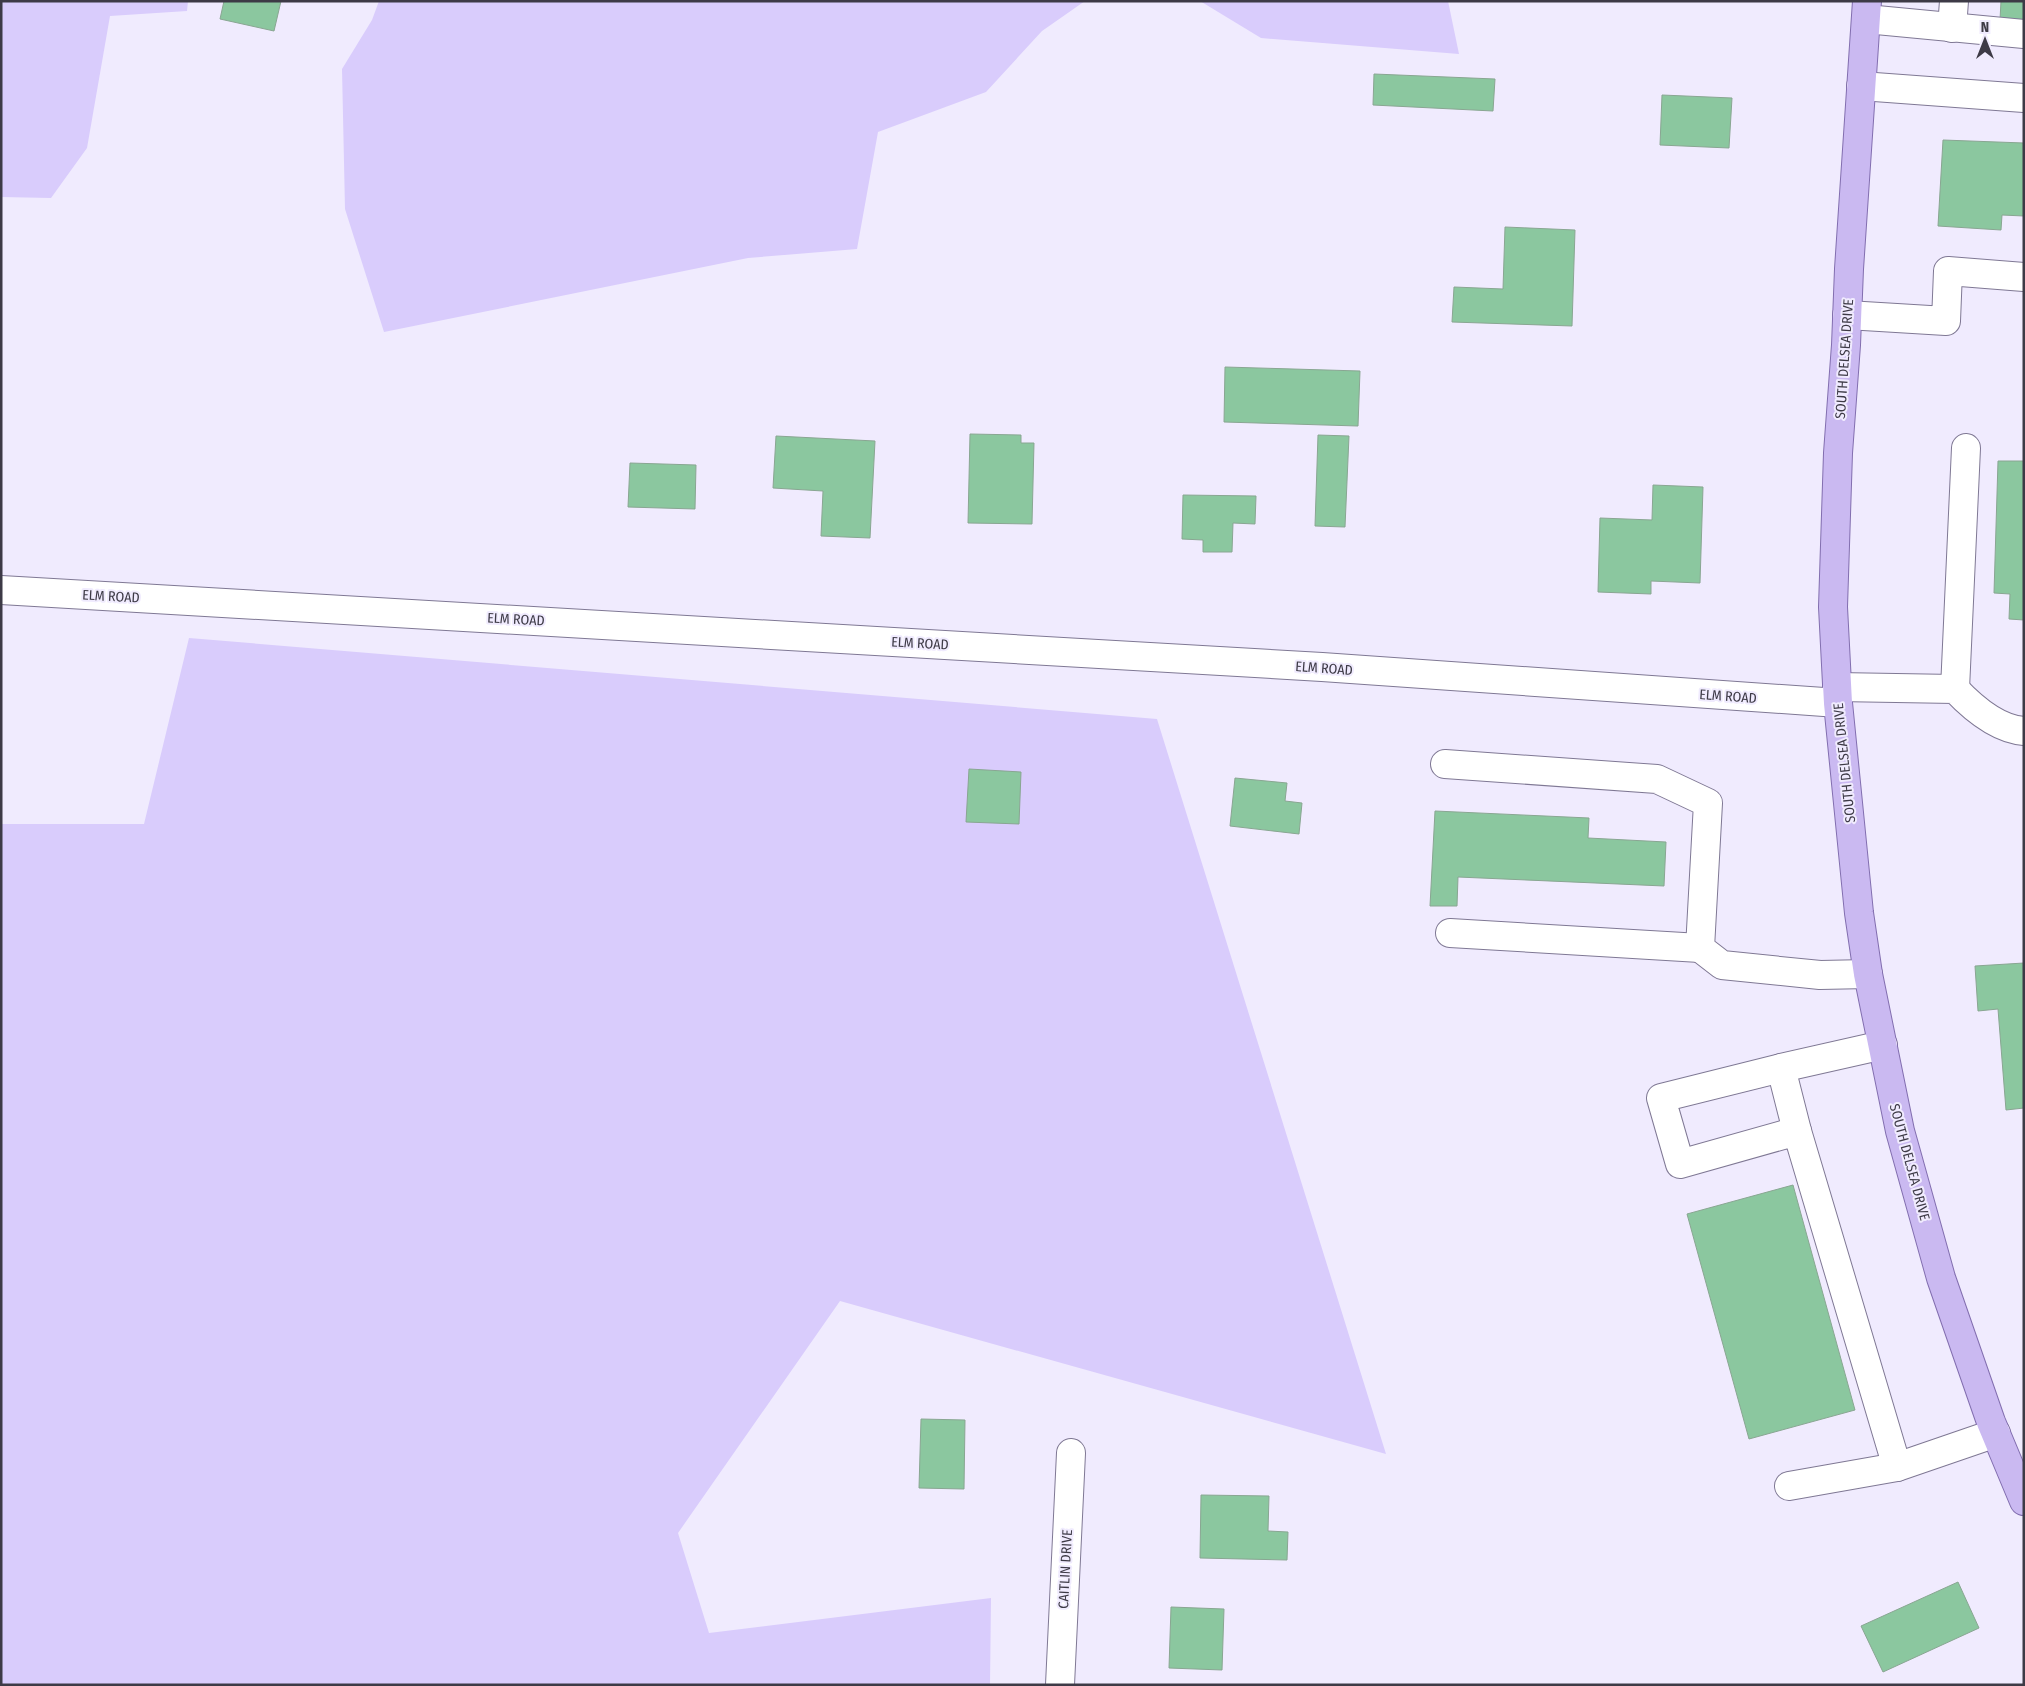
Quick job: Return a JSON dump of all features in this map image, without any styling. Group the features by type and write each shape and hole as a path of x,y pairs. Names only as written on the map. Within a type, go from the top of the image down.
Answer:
{"main road":[{"name":"SOUTH DELSEA DRIVE","path":"1866,10 1838,453 1834,588 1838,695 1859,913 1868,974 1900,1131 1941,1278 1996,1433 2024,1500"}],"street":[{"path":"1866,10 1953,14 2024,34"},
{"path":"1861,86 2024,98"},
{"path":"1847,315 1946,321 1948,271 2024,277"},
{"path":"1966,448 1955,689 1976,710 2015,730 2024,731"},
{"name":"ELM ROAD","path":"1,590 1838,695 1955,689"},
{"path":"1445,764 1657,779 1708,803 1700,948"},
{"path":"1450,933 1700,948 1722,965 1820,975 1868,974"},
{"path":"1797,1131 1680,1164 1661,1098 1883,1045"},
{"path":"1781,1068 1797,1131 1897,1467"},
{"path":"1789,1486 1897,1467 1996,1433"},
{"name":"CAITLIN DRIVE","path":"1060,1685 1071,1453"}],"shaded area":[{"path":"1,1 188,1 187,11 110,16 87,148 51,198 1,197"},
{"path":"379,1 1085,1 1042,31 986,92 878,132 857,249 748,258 384,332 345,209 342,69 372,20"},
{"path":"1200,1 1448,1 1459,54 1261,38"},
{"path":"189,638 1157,719 1386,1454 840,1301 678,1533 709,1633 991,1598 990,1685 1,1685 1,824 144,824"}],"building":[{"path":"224,1 281,1 274,31 220,19"},
{"path":"2001,1 2024,1 2024,21 2000,20"},
{"path":"1374,74 1495,79 1493,111 1373,105"},
{"path":"1662,95 1732,98 1729,148 1660,145"},
{"path":"1943,140 2024,143 2024,216 2002,215 2001,230 1938,226"},
{"path":"1505,227 1575,230 1572,326 1452,322 1454,287 1503,289"},
{"path":"1225,367 1360,371 1358,426 1224,422"},
{"path":"970,434 1021,435 1021,443 1034,443 1032,524 968,523"},
{"path":"1318,435 1349,436 1345,527 1315,526"},
{"path":"776,436 875,441 870,538 821,536 823,491 773,488"},
{"path":"1998,461 2024,461 2024,620 2009,619 2010,594 1994,593"},
{"path":"630,463 696,465 695,509 628,507"},
{"path":"1653,485 1703,487 1700,583 1651,581 1651,594 1598,592 1600,518 1652,520"},
{"path":"1183,495 1256,496 1255,524 1233,523 1232,552 1203,552 1203,540 1182,539"},
{"path":"969,769 1021,772 1019,824 966,822"},
{"path":"1235,778 1287,783 1285,801 1302,803 1299,834 1230,826"},
{"path":"1435,811 1589,818 1588,838 1666,842 1664,886 1458,877 1457,906 1430,906"},
{"path":"2024,963 2024,1108 2006,1110 1998,1009 1978,1011 1975,966"},
{"path":"1793,1185 1855,1410 1749,1439 1687,1214"},
{"path":"921,1419 965,1420 964,1489 919,1488"},
{"path":"1201,1495 1269,1496 1268,1531 1288,1532 1287,1560 1200,1558"},
{"path":"1958,1582 1979,1628 1883,1672 1861,1626"},
{"path":"1171,1607 1224,1609 1222,1670 1169,1668"}]}
